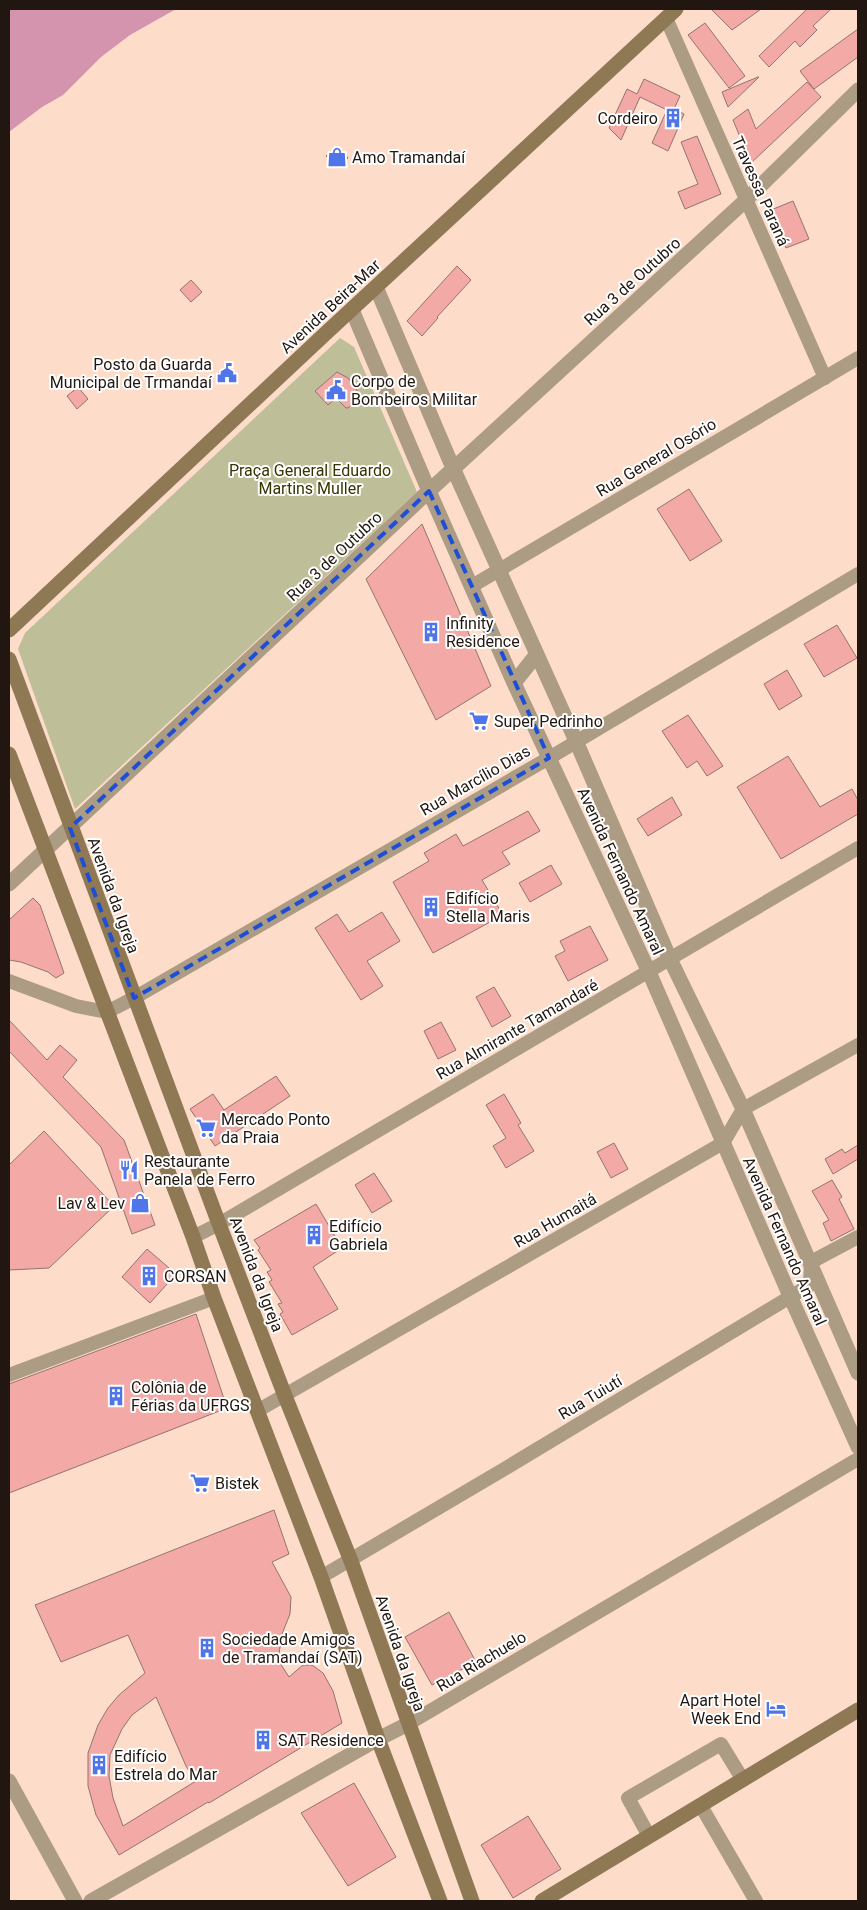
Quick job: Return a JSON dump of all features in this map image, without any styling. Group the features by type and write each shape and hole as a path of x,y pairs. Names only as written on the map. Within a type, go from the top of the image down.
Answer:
{"main road":[{"name":"Avenida Beira-Mar","path":"9,630 671,13"},
{"name":"Avenida da Igreja","path":"9,660 219,1224 351,1561 472,1901"},
{"path":"9,754 321,1577 378,1739 440,1901"},
{"path":"542,1901 858,1710"}],"street":[{"name":"Travessa Paraná","path":"671,13 746,200 825,378"},
{"name":"Rua 3 de Outubro","path":"9,884 453,468 746,200 858,90"},
{"name":"Avenida Fernando Amaral","path":"376,287 453,468 576,741 670,959 744,1109 858,1373"},
{"name":"Avenida Fernando Amaral","path":"352,310 514,683 649,972 858,1448"},
{"name":"Rua General Osório","path":"472,586 858,358"},
{"name":"Rua Marcílio Dias","path":"107,1012 548,758 858,574"},
{"path":"514,683 537,654"},
{"name":"Rua Almirante Tamandaré","path":"193,1237 219,1224 858,848"},
{"path":"9,982 76,1006 107,1012"},
{"name":"Rua Humaitá","path":"257,1411 723,1143 744,1109 858,1045"},
{"path":"811,1262 858,1237"},
{"name":"Rua Tuiutí","path":"321,1577 351,1561 810,1285 811,1262"},
{"path":"9,1374 214,1298"},
{"name":"Rua Riachuelo","path":"91,1901 378,1739 408,1724 858,1458"},
{"path":"649,1836 628,1798 721,1744 743,1780"},
{"path":"9,1781 75,1901"},
{"path":"701,1806 756,1901"}],"highlighted area":[{"path":"429,491 549,758 134,998 70,828"}],"green space":[{"name":"Praça General Eduardo Martins Muller","path":"340,338 354,347 417,492 75,809 18,649 25,633"}],"shaded area":[{"path":"9,9 176,9 130,35 101,57 63,95 42,107 9,132"}],"building":[{"path":"711,9 761,9 732,30"},
{"path":"807,9 831,9 813,26 817,30 800,47 795,41 769,67 759,56"},
{"path":"705,23 745,76 729,88 688,35"},
{"path":"858,29 858,57 814,89 800,71"},
{"path":"759,77 728,107 722,92"},
{"name":"Cordeiro","path":"644,79 680,96 674,109 684,114 668,151 652,143 667,110 640,97 621,140 609,128 627,89 637,94"},
{"path":"807,82 821,97 751,163 733,120 748,109 756,129"},
{"path":"697,136 721,194 685,209 678,192 698,184 681,142"},
{"name":"Amo Tramandaí","path":"338,146 348,158 337,168 326,156"},
{"path":"793,201 809,239 786,248 771,210"},
{"path":"457,266 471,280 422,336 407,321"},
{"path":"191,280 202,292 191,302 180,290"},
{"name":"Posto da Guarda Municipal de Trmandaí","path":"228,365 236,374 226,382 218,373"},
{"name":"Corpo de Bombeiros Militar","path":"337,372 348,378 361,396 348,408 336,398 328,405 315,391"},
{"path":"78,387 88,399 77,409 67,396"},
{"path":"689,489 722,541 690,561 657,509"},
{"name":"Infinity Residence","path":"422,524 491,686 436,720 366,579"},
{"path":"837,625 857,658 824,677 804,644"},
{"path":"787,670 802,696 779,710 764,684"},
{"path":"688,715 723,766 707,776 697,761 687,768 662,731"},
{"path":"788,756 820,807 852,789 858,800 858,814 781,859 737,787"},
{"path":"672,797 682,815 648,836 637,819"},
{"path":"528,811 540,831 502,852 510,864 482,880 503,915 433,953 393,882 429,861 424,853 456,834 463,846"},
{"path":"551,865 562,884 530,902 519,883"},
{"path":"33,898 40,905 64,973 56,978 48,972 21,962 9,960 9,920"},
{"path":"382,912 400,941 367,961 383,986 361,1000 315,928 337,914 349,932"},
{"path":"590,926 608,960 568,981 555,956 565,951 560,941"},
{"path":"494,987 511,1016 492,1027 476,997"},
{"path":"9,1020 47,1060 60,1045 77,1060 63,1077 124,1140 155,1225 132,1234 101,1147 9,1051"},
{"path":"441,1022 456,1050 438,1059 424,1031"},
{"path":"276,1076 290,1096 215,1146 190,1109 213,1094 224,1110"},
{"path":"504,1094 521,1123 518,1125 534,1151 506,1168 493,1146 506,1138 486,1105"},
{"path":"44,1131 114,1206 49,1268 9,1270 9,1165"},
{"path":"614,1143 628,1169 611,1178 597,1152"},
{"path":"858,1145 858,1159 833,1174 825,1159 842,1149 845,1153"},
{"path":"374,1173 392,1201 372,1213 355,1185"},
{"path":"832,1180 842,1197 839,1199 854,1229 831,1241 823,1223 829,1220 812,1191"},
{"path":"316,1204 342,1248 313,1267 338,1309 292,1335 280,1314 283,1312 278,1304 282,1303 269,1282 272,1280 267,1272 271,1270 254,1240"},
{"name":"CORSAN","path":"147,1249 176,1274 150,1303 122,1277"},
{"name":"Colônia de Férias da UFRGS","path":"196,1314 227,1408 9,1493 9,1384"},
{"name":"Sociedade Amigos de Tramandaí (SAT)","path":"274,1510 289,1554 272,1562 291,1597 290,1614 282,1634 278,1660 289,1677 303,1665 312,1665 323,1673 333,1691 342,1723 119,1855 96,1815 88,1786 88,1753 98,1725 108,1708 119,1695 145,1673 128,1635 61,1662 35,1605","holes":["156,1697 186,1766 196,1781 123,1826 113,1798 109,1776 110,1755 122,1729 132,1715"]},
{"path":"449,1612 476,1662 432,1685 405,1637"},
{"path":"354,1783 396,1857 348,1886 301,1813"},
{"path":"528,1816 561,1869 513,1898 481,1845"}],"place":[{"name":"Cordeiro","path":"673,118"},
{"name":"Amo Tramandaí","path":"337,157"},
{"name":"Posto da Guarda Municipal de Trmandaí","path":"227,373"},
{"name":"Corpo de Bombeiros Militar","path":"336,390"},
{"name":"Infinity Residence","path":"431,632"},
{"name":"Super Pedrinho","path":"479,721"},
{"name":"Edifício Stella Maris","path":"431,907"},
{"name":"Mercado Ponto da Praia","path":"206,1128"},
{"name":"Restaurante Panela de Ferro","path":"129,1170"},
{"name":"Lav & Lev","path":"140,1203"},
{"name":"Edifício Gabriela","path":"314,1235"},
{"name":"CORSAN","path":"149,1276"},
{"name":"Colônia de Férias da UFRGS","path":"116,1396"},
{"name":"Bistek","path":"200,1483"},
{"name":"Sociedade Amigos de Tramandaí (SAT)","path":"207,1648"},
{"name":"Apart Hotel Week End","path":"776,1709"},
{"name":"SAT Residence","path":"263,1740"},
{"name":"Edifício Estrela do Mar","path":"99,1765"}]}
